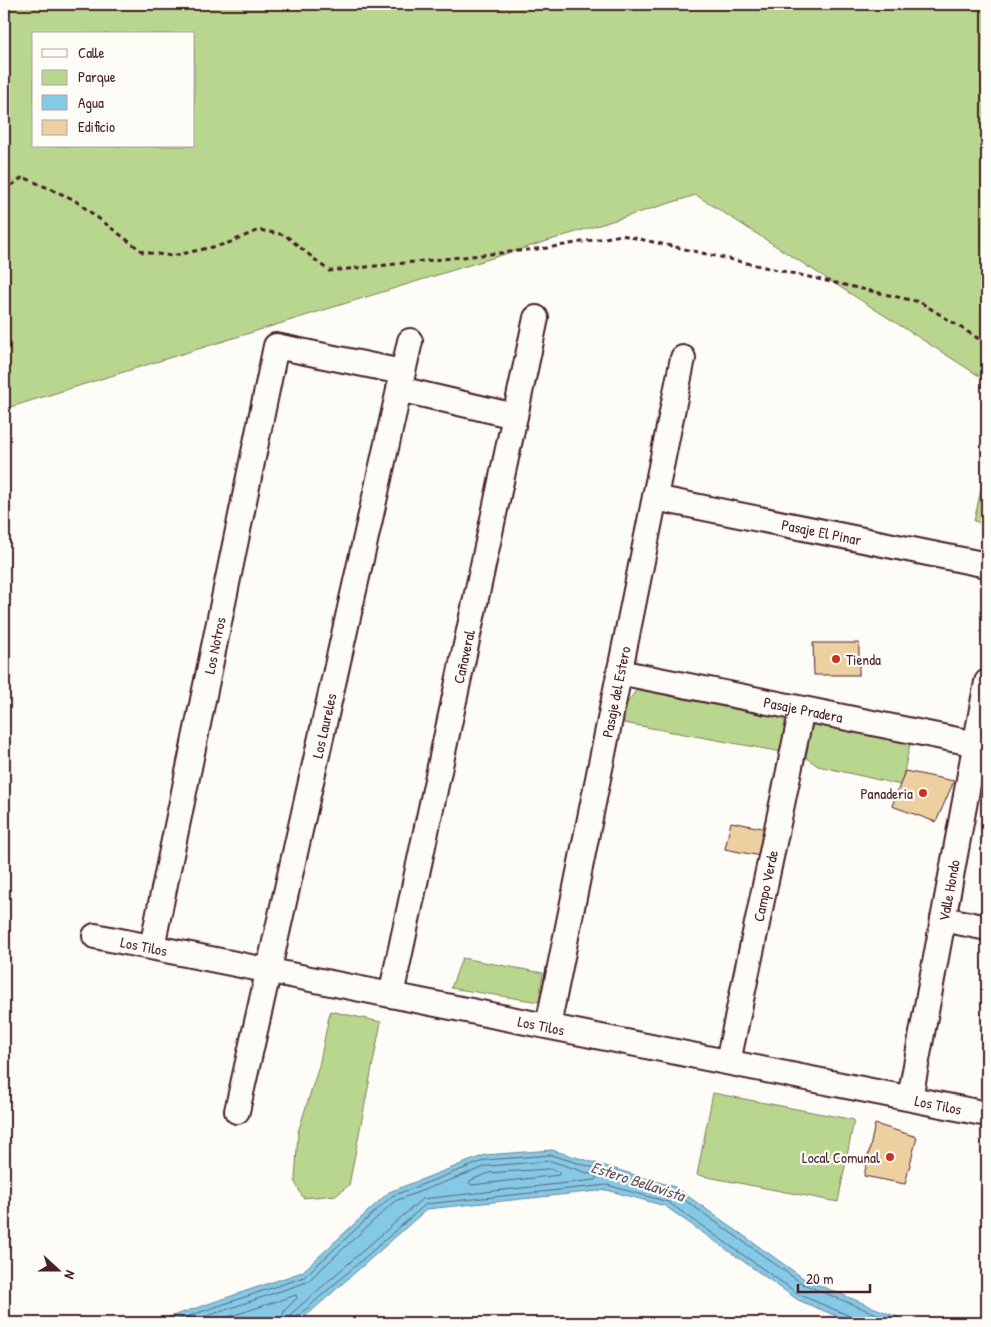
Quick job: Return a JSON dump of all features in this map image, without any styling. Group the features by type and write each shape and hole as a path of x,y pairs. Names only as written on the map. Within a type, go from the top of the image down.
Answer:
{"street":[{"name":"Cañaveral","path":"391,995 536,318"},
{"name":"Los Laureles","path":"237,1111 267,970 410,341"},
{"name":"Los Notros","path":"152,947 276,346 401,381"},
{"name":"Pasaje del Estero","path":"548,1026 684,358"},
{"path":"401,381 515,416"},
{"name":"Pasaje El Pinar","path":"655,498 987,565"},
{"name":"Pasaje Pradera","path":"620,672 982,745"},
{"name":"Valle Hondo","path":"910,1098 943,919 982,745 987,682"},
{"name":"Campo Verde","path":"728,1062 802,709"},
{"path":"943,919 987,928"},
{"name":"Los Tilos","path":"95,936 987,1114"}],"path":[{"path":"4,191 23,177 73,199 143,252 172,256 226,244 259,230 285,235 329,271 547,248 622,235 920,302 987,344"}],"green space":[{"path":"4,4 987,4 987,381 696,195 4,409"},
{"path":"987,463 987,525 974,521"},
{"path":"637,689 668,689 777,713 788,725 782,752 624,723 622,710"},
{"path":"817,722 843,722 910,744 901,785 818,766 805,757 800,740"},
{"path":"462,958 543,973 539,1002 451,988"},
{"path":"330,1011 381,1022 349,1185 337,1195 303,1198 295,1182 298,1132 319,1066"},
{"path":"713,1093 854,1120 838,1202 697,1175"}],"water":[{"name":"Estero Bellavista","path":"552,1150 675,1187 806,1280 912,1323 853,1323 798,1300 665,1206 607,1190 427,1209 298,1323 152,1323 302,1272 389,1192 485,1155"}],"building":[{"name":"Tienda","path":"813,643 859,643 859,675 814,675"},
{"name":"Panaderia","path":"905,771 954,781 936,822 892,806"},
{"path":"731,822 767,829 760,856 725,849"},
{"name":"Local Comunal","path":"875,1124 917,1137 905,1184 864,1176"}],"place":[{"name":"Tienda","path":"836,659"},
{"name":"Panaderia","path":"923,793"},
{"name":"Local Comunal","path":"890,1157"}]}
